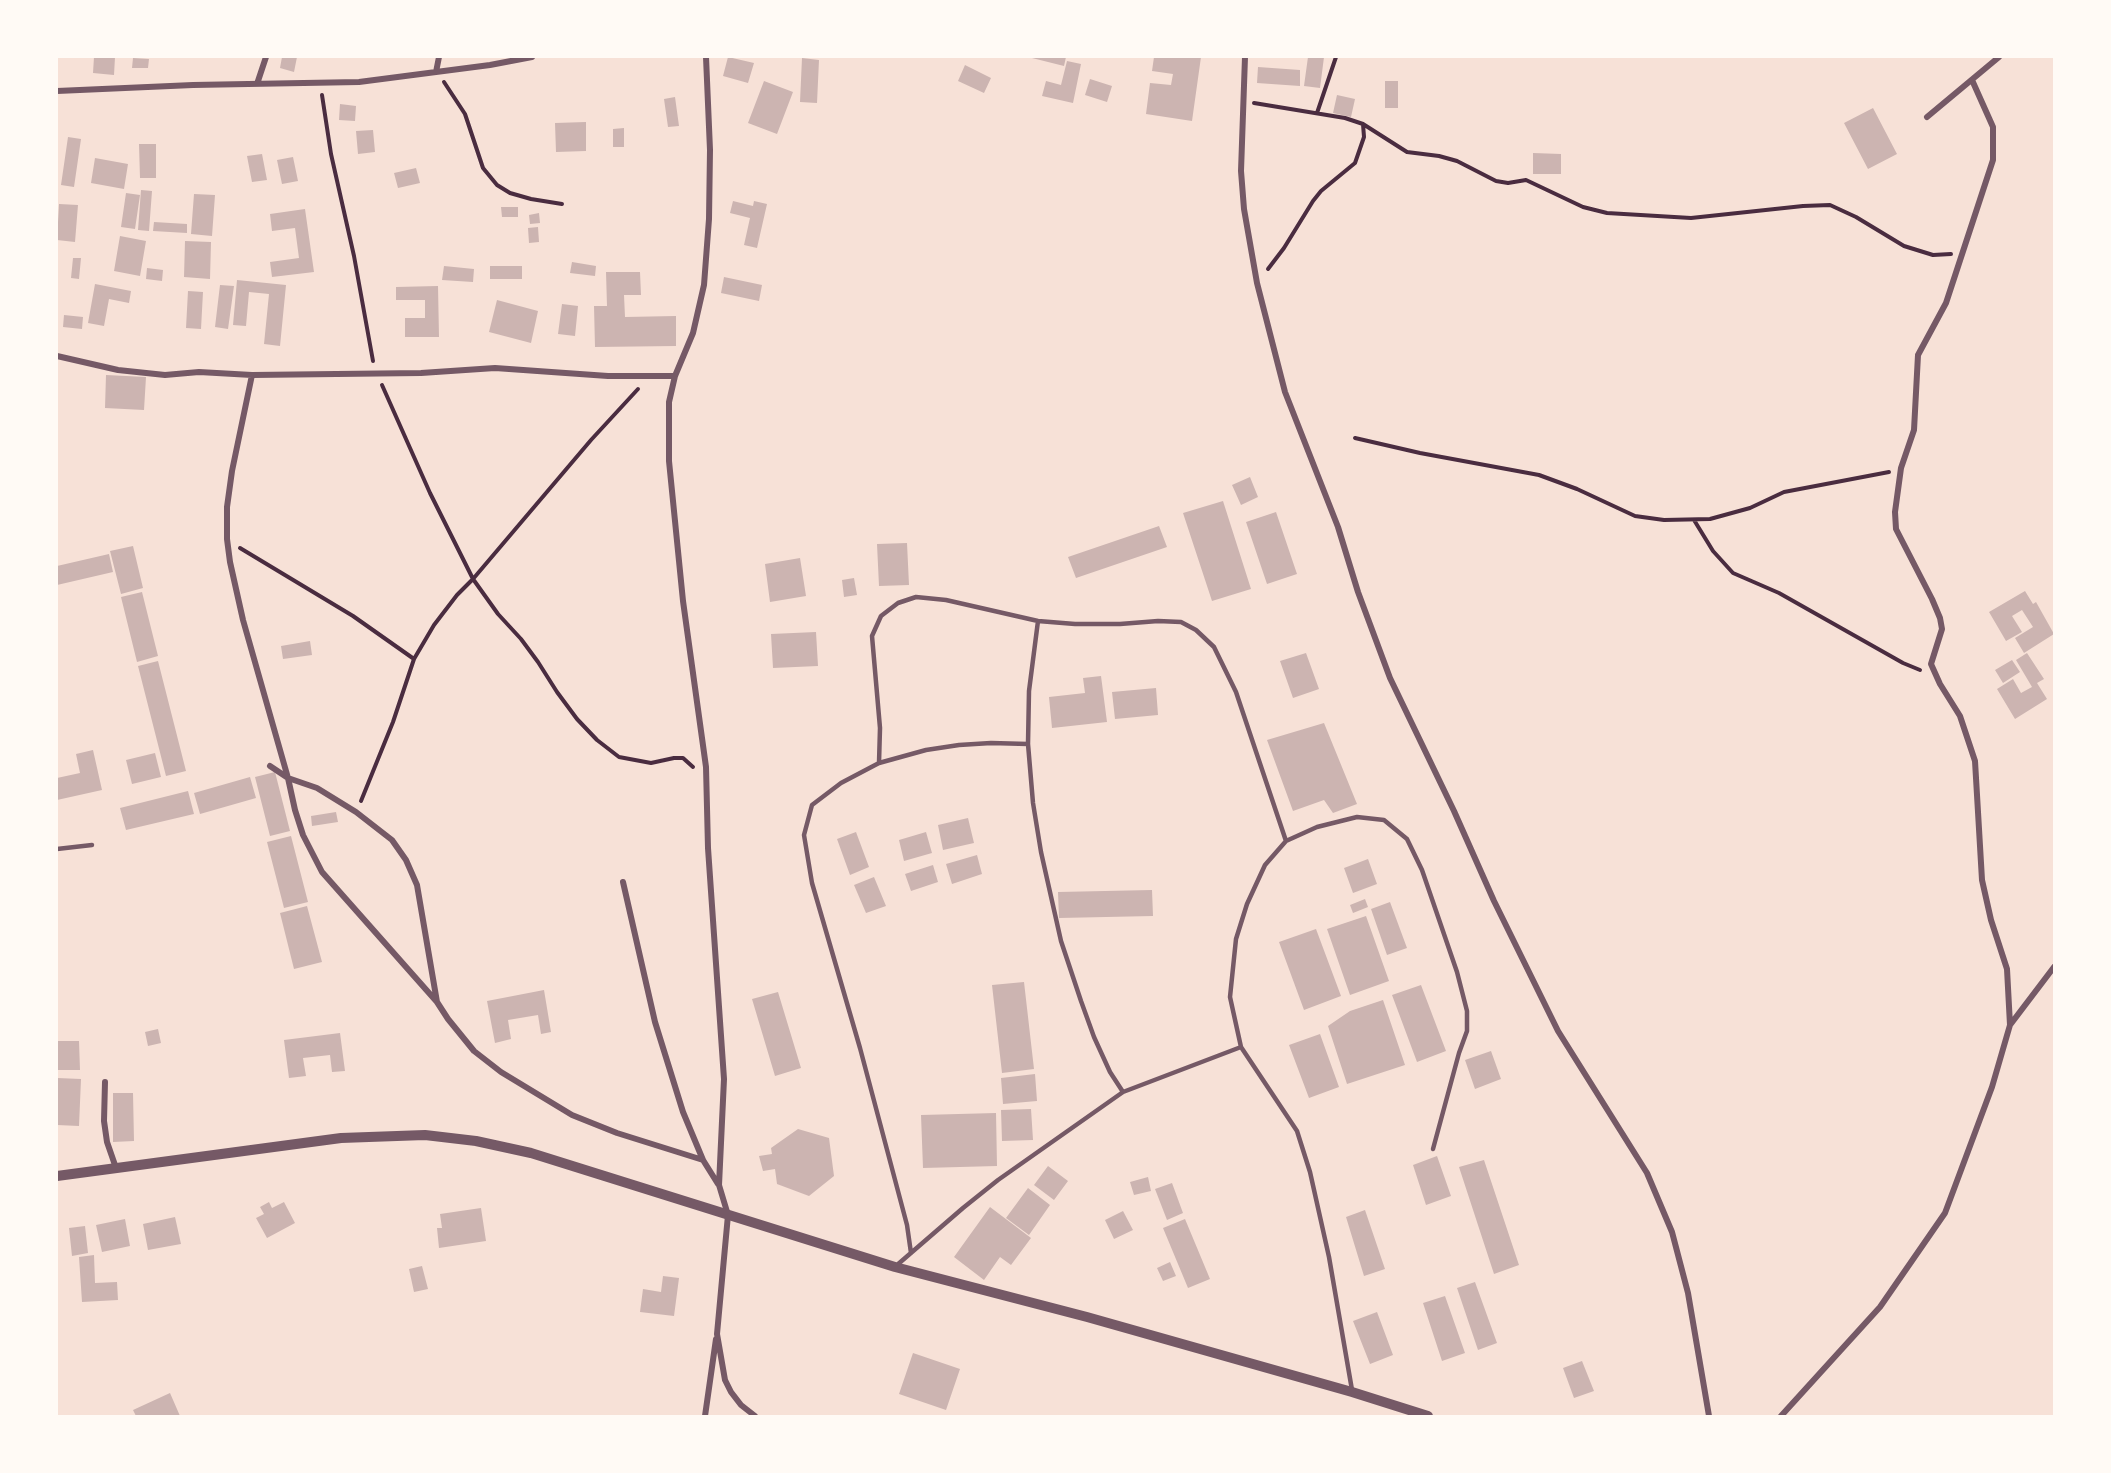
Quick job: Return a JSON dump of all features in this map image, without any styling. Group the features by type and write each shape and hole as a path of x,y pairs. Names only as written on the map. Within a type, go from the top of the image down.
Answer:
{"street":[{"path":"257,84 266,57"},
{"path":"436,72 439,57"},
{"path":"57,91 359,82 532,57"},
{"path":"706,57 710,150 709,219 704,285 693,333 675,376 669,402 669,461 683,601 706,767 708,848 724,1079 719,1185"},
{"path":"1245,57 1241,171 1244,208 1257,283 1285,392 1338,527 1358,592 1390,678 1494,901 1558,1031 1647,1173 1672,1232 1688,1293 1709,1416"},
{"path":"1927,117 2000,57"},
{"path":"1781,1416 1880,1307 1945,1213 1992,1087 2010,1025 2007,969 1990,920 1982,880 1975,761 1960,716 1940,684 1931,664 1942,629 1940,618 1896,529 1894,512 1901,468 1914,430 1918,355 1946,303 1993,160 1993,127 1972,80"},
{"path":"57,356 118,370 165,375 199,372 252,375 376,373 495,368 608,376 675,376"},
{"path":"252,375 227,507 230,562 243,620 303,835 322,872 437,1002 474,1051 542,1098 581,1119 617,1133 703,1160"},
{"path":"270,766 288,778 317,788 356,812 392,840 406,860 417,885 437,1002"},
{"path":"623,882 655,1022 683,1112 703,1160 719,1185 728,1215 717,1334 705,1416"},
{"path":"2010,1025 2054,967"},
{"path":"105,1082 104,1121 107,1142 116,1168"},
{"path":"57,1176 340,1138 425,1135 476,1141 531,1153 895,1267 1087,1317 1352,1392 1428,1416"},
{"path":"717,1334 725,1380 741,1405 755,1416"}],"lane":[{"path":"879,763 880,728 872,636 880,616 898,603 916,597 946,600 1038,621 1120,624 1181,622 1196,630 1214,647 1236,692 1286,841"},
{"path":"1038,621 1029,691 1028,744 1033,803 1041,852 1061,940 1094,1037 1110,1072 1124,1092"},
{"path":"911,1253 898,1191 812,883 804,836 812,805 841,783 879,763 926,750 959,745 1028,744"},
{"path":"1352,1392 1329,1257 1310,1172 1297,1131 1241,1047 1230,997 1236,939 1247,904 1265,865 1286,841 1317,827 1358,816 1384,820 1407,839 1422,870 1457,972 1467,1011 1467,1031 1433,1149"},
{"path":"57,849 92,845"},
{"path":"895,1267 998,1180 1124,1092 1241,1047"}],"path":[{"path":"1317,112 1336,57"},
{"path":"436,72 465,114 483,168 496,185 510,193 562,204"},
{"path":"320,82 331,154 354,256 376,373 430,492 473,579 498,614 521,639 577,719 597,740 619,757 651,763 683,758 698,771"},
{"path":"1244,102 1345,118 1363,124 1407,152 1457,161 1496,181 1508,183 1526,180 1583,207 1607,213 1691,218 1830,205 1856,217 1904,246 1933,255 1963,253"},
{"path":"1257,283 1284,248 1321,191 1355,163 1364,137 1363,124"},
{"path":"356,812 393,722 414,659 434,625 457,595 650,375"},
{"path":"1355,438 1420,453 1539,475 1578,489 1635,516 1664,520 1710,519 1750,508 1784,492 1813,485 1885,474 1901,468"},
{"path":"1694,520 1713,551 1733,573 1779,593 1903,663 1926,673 1940,684"},
{"path":"227,539 298,585 353,616 414,659"}],"building":[{"path":"94,57 115,57 114,75 93,73"},
{"path":"282,57 297,57 294,72 280,68"},
{"path":"728,57 754,63 748,83 723,76"},
{"path":"1028,57 1066,57 1064,66"},
{"path":"1154,57 1201,57 1192,121 1146,114 1150,83 1171,85 1173,74 1152,71"},
{"path":"1308,57 1324,57 1320,88 1304,86"},
{"path":"133,58 149,59 148,68 132,68"},
{"path":"802,58 819,60 817,103 800,102"},
{"path":"1067,61 1081,64 1073,103 1042,96 1046,81 1061,85"},
{"path":"965,65 991,78 984,93 958,81"},
{"path":"1258,67 1300,70 1300,86 1257,83"},
{"path":"1090,79 1112,86 1107,102 1085,95"},
{"path":"764,81 793,92 777,134 748,123"},
{"path":"1385,81 1398,81 1398,108 1385,108"},
{"path":"1337,95 1355,99 1351,117 1333,113"},
{"path":"675,97 679,126 668,127 664,99"},
{"path":"340,104 356,106 355,121 339,120"},
{"path":"1873,108 1897,154 1868,169 1844,123"},
{"path":"586,122 586,151 556,152 555,123"},
{"path":"624,128 624,147 613,147 613,129"},
{"path":"373,130 375,152 358,154 356,131"},
{"path":"68,137 81,139 74,187 61,185"},
{"path":"139,144 156,144 156,178 140,178"},
{"path":"1533,153 1561,154 1561,174 1533,174"},
{"path":"262,154 267,180 252,182 247,156"},
{"path":"293,157 298,181 282,184 277,160"},
{"path":"95,158 128,164 124,189 91,183"},
{"path":"416,168 420,183 398,188 394,173"},
{"path":"141,190 152,191 149,231 138,230"},
{"path":"126,193 140,195 135,229 121,227"},
{"path":"194,194 215,195 212,236 191,234"},
{"path":"733,201 753,206 754,201 767,204 757,248 744,245 750,218 730,213"},
{"path":"59,204 78,205 75,242 57,240"},
{"path":"501,207 518,207 518,217 502,217"},
{"path":"305,209 314,272 272,277 270,262 299,258 295,228 272,231 270,214"},
{"path":"539,213 540,223 530,224 529,215"},
{"path":"154,222 187,224 187,233 153,231"},
{"path":"538,227 539,242 529,243 528,228"},
{"path":"120,236 146,241 140,276 114,271"},
{"path":"185,241 211,242 210,279 184,277"},
{"path":"73,258 81,258 79,279 71,278"},
{"path":"572,262 596,266 595,276 570,273"},
{"path":"444,266 474,269 473,282 442,280"},
{"path":"490,266 522,266 522,279 490,279"},
{"path":"147,268 163,270 162,281 146,279"},
{"path":"606,272 640,272 641,295 624,295 625,317 676,316 676,346 595,347 594,306 607,306"},
{"path":"724,277 762,285 759,301 721,293"},
{"path":"237,280 286,285 280,346 264,344 269,294 249,292 246,326 233,325"},
{"path":"95,284 131,291 129,303 109,299 104,326 88,323"},
{"path":"220,285 234,286 228,329 215,327"},
{"path":"438,286 439,337 405,337 405,318 425,318 425,300 396,300 396,287"},
{"path":"188,291 203,292 201,329 186,328"},
{"path":"497,300 538,311 531,343 489,332"},
{"path":"562,304 578,306 575,336 558,334"},
{"path":"64,315 83,317 82,329 63,327"},
{"path":"106,375 146,377 144,410 105,408"},
{"path":"1250,477 1258,497 1241,505 1232,485"},
{"path":"1223,501 1251,589 1212,601 1183,513"},
{"path":"1276,512 1297,574 1267,584 1246,522"},
{"path":"1159,526 1167,547 1076,578 1068,557"},
{"path":"907,543 909,585 879,586 877,544"},
{"path":"133,546 143,588 121,594 110,551"},
{"path":"109,554 113,572 57,585 57,566"},
{"path":"800,558 806,596 770,602 765,564"},
{"path":"854,578 857,595 844,597 842,580"},
{"path":"2025,591 2033,604 2036,602 2054,634 2024,653 2015,638 2033,627 2022,610 2012,616 2022,632 2006,641 1989,612"},
{"path":"142,592 158,656 137,662 121,597"},
{"path":"816,632 818,666 773,668 771,634"},
{"path":"310,641 312,655 283,659 281,646"},
{"path":"1306,653 1319,689 1293,698 1280,661"},
{"path":"2027,653 2044,679 2037,683 2047,699 2015,719 1997,689 2013,679 2021,693 2032,687 2016,660"},
{"path":"2012,660 2020,672 2003,683 1995,670"},
{"path":"158,661 186,771 166,776 138,666"},
{"path":"1101,676 1107,722 1052,728 1049,697 1085,693 1083,678"},
{"path":"1156,688 1158,715 1115,719 1112,692"},
{"path":"1324,723 1357,804 1333,813 1324,800 1293,811 1267,740"},
{"path":"93,750 102,790 57,800 57,778 80,773 76,754"},
{"path":"155,753 161,777 132,784 126,760"},
{"path":"275,772 290,831 270,836 255,777"},
{"path":"250,777 256,798 200,814 194,793"},
{"path":"188,791 194,814 126,830 120,808"},
{"path":"336,812 338,822 312,826 311,816"},
{"path":"968,818 974,843 943,850 938,825"},
{"path":"856,832 869,867 850,875 837,839"},
{"path":"926,832 932,853 904,861 899,840"},
{"path":"291,836 308,902 284,908 267,842"},
{"path":"977,855 982,874 952,884 946,864"},
{"path":"1368,859 1377,884 1353,893 1344,868"},
{"path":"933,865 938,882 911,891 905,874"},
{"path":"874,877 886,906 866,913 854,885"},
{"path":"1152,890 1153,916 1059,918 1058,892"},
{"path":"1365,899 1368,907 1353,913 1350,905"},
{"path":"1390,902 1407,948 1387,955 1371,909"},
{"path":"307,906 322,962 294,969 280,913"},
{"path":"1366,916 1389,981 1350,995 1327,929"},
{"path":"1316,929 1341,996 1304,1010 1279,942"},
{"path":"1024,982 1034,1069 1002,1073 992,985"},
{"path":"1421,985 1446,1051 1417,1062 1392,995"},
{"path":"544,990 551,1032 541,1034 538,1015 508,1020 511,1039 495,1043 487,1001"},
{"path":"778,992 801,1068 775,1076 752,999"},
{"path":"1383,1000 1405,1065 1347,1084 1328,1026 1350,1011"},
{"path":"158,1029 161,1043 148,1046 145,1032"},
{"path":"340,1033 345,1071 332,1072 330,1055 303,1058 306,1076 289,1078 284,1040"},
{"path":"1320,1034 1339,1087 1309,1098 1289,1045"},
{"path":"57,1041 79,1041 80,1070 57,1070"},
{"path":"1491,1051 1501,1079 1475,1089 1465,1060"},
{"path":"1035,1074 1037,1101 1003,1104 1001,1078"},
{"path":"57,1078 81,1079 79,1126 57,1125"},
{"path":"113,1093 133,1093 134,1141 113,1142"},
{"path":"1031,1109 1033,1140 1002,1141 1001,1110"},
{"path":"996,1113 997,1166 923,1168 921,1115"},
{"path":"798,1129 829,1138 834,1176 809,1196 777,1184 775,1169 763,1171 759,1156 772,1154 771,1148"},
{"path":"1437,1156 1451,1196 1426,1205 1413,1165"},
{"path":"1484,1160 1519,1265 1494,1274 1459,1167"},
{"path":"1048,1166 1068,1181 1054,1200 1034,1185"},
{"path":"1148,1177 1151,1191 1134,1195 1130,1182"},
{"path":"1172,1183 1183,1213 1167,1220 1155,1189"},
{"path":"1028,1188 1050,1205 1029,1235 1006,1218"},
{"path":"269,1202 272,1208 284,1202 295,1223 267,1238 256,1218 264,1214 260,1207"},
{"path":"990,1207 1031,1238 1011,1265 1000,1257 984,1280 954,1257"},
{"path":"481,1208 486,1241 439,1248 437,1228 442,1228 440,1214"},
{"path":"1365,1210 1385,1269 1364,1276 1346,1217"},
{"path":"1123,1211 1133,1230 1114,1239 1105,1220"},
{"path":"175,1217 181,1244 148,1250 143,1224"},
{"path":"125,1219 130,1246 102,1252 96,1225"},
{"path":"1185,1219 1210,1279 1188,1288 1163,1228"},
{"path":"85,1226 88,1253 72,1256 69,1228"},
{"path":"94,1255 95,1283 117,1282 118,1300 82,1302 79,1257"},
{"path":"1170,1262 1176,1276 1163,1281 1157,1268"},
{"path":"422,1266 428,1289 414,1292 409,1269"},
{"path":"663,1276 679,1278 674,1316 640,1312 643,1289 661,1292"},
{"path":"1475,1282 1497,1343 1478,1350 1457,1288"},
{"path":"1445,1296 1465,1353 1442,1361 1423,1303"},
{"path":"1377,1312 1393,1355 1370,1364 1353,1321"},
{"path":"913,1353 960,1369 946,1410 899,1394"},
{"path":"1582,1361 1594,1391 1574,1398 1563,1368"},
{"path":"170,1393 180,1416 136,1416 133,1410"}]}
